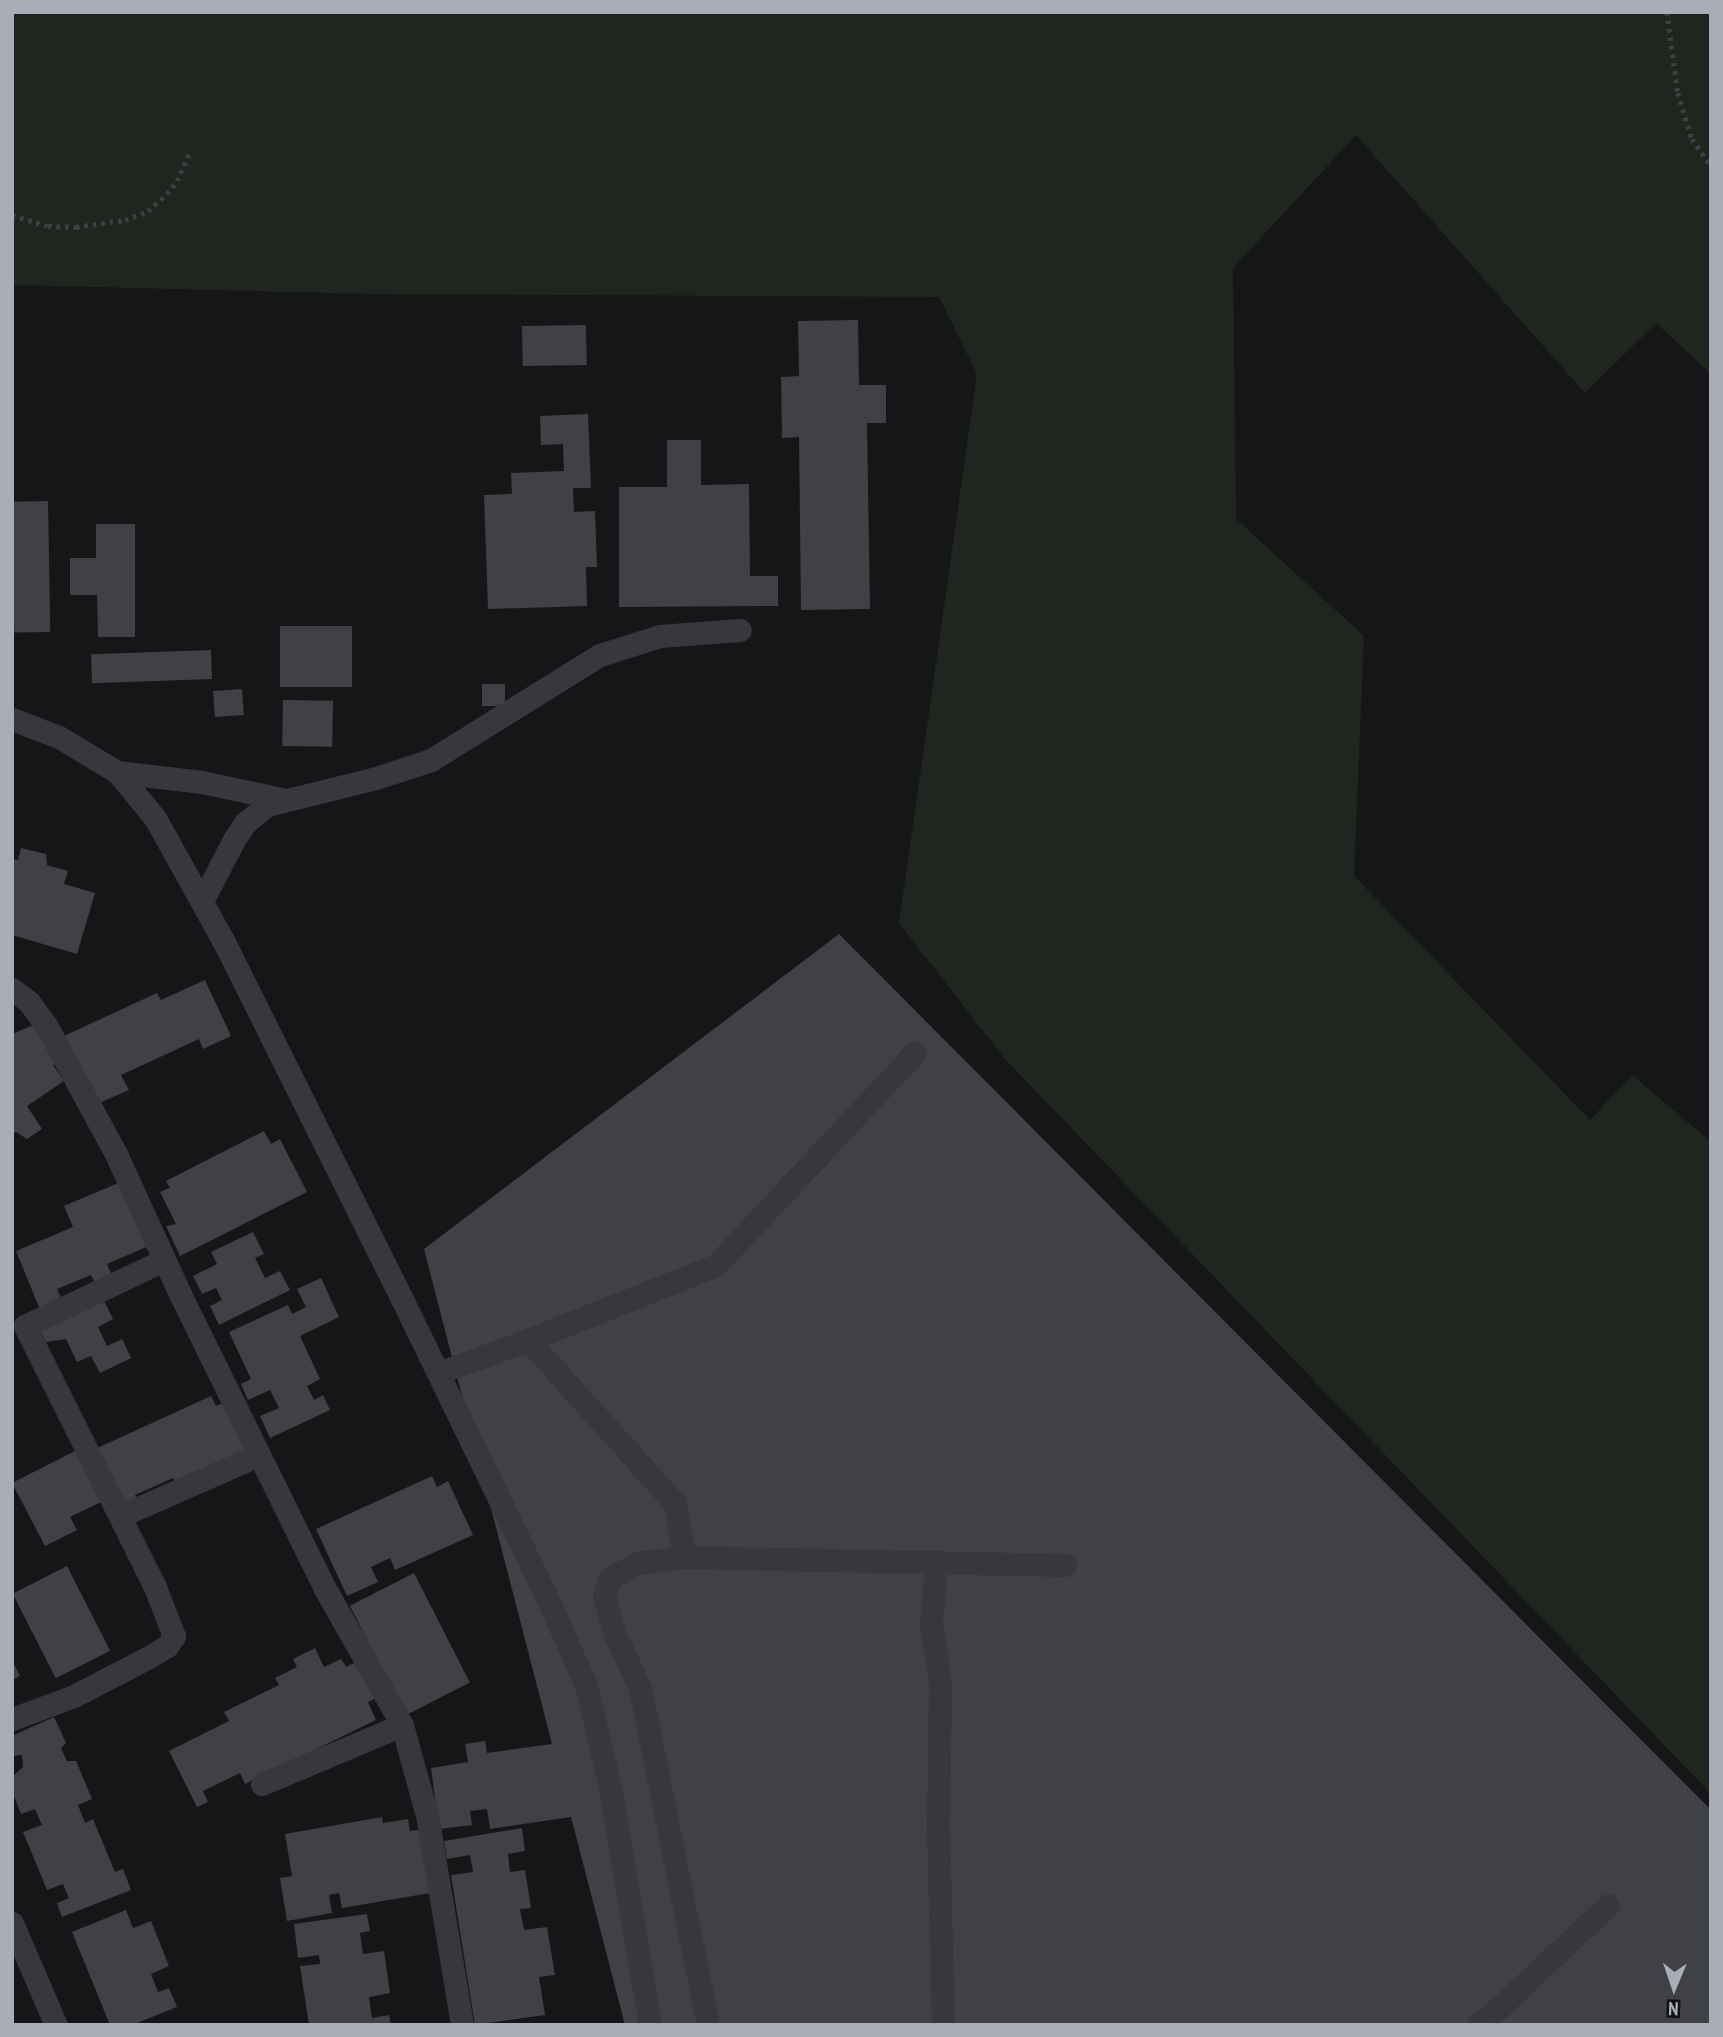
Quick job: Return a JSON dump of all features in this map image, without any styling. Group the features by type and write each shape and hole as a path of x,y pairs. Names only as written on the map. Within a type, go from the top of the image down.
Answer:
{"street":[{"path":"202,901 242,827 267,805 281,799 376,778 431,760 600,655 660,636 740,630"},
{"path":"12,719 59,737 117,772 155,818 202,901 535,1571 586,1685 610,1788 650,2025"},
{"path":"117,772 215,785 281,799"},
{"path":"215,785 233,806 242,827"},
{"path":"12,989 29,1002 46,1025 71,1069 116,1154 164,1260 324,1587 402,1725 427,1815 462,2025"},
{"path":"438,1373 716,1265 915,1052"},
{"path":"12,1719 74,1696 149,1657 172,1640 173,1631 155,1587 25,1326 164,1260"},
{"path":"528,1340 675,1503 684,1557"},
{"path":"120,1516 260,1455"},
{"path":"708,2025 640,1688 614,1632 604,1597 609,1579 637,1563 684,1557 1065,1565"},
{"path":"936,1562 930,1623 940,1683 938,1826 943,2025"},
{"path":"262,1784 402,1725"},
{"path":"1477,2025 1501,2006 1608,1905"},
{"path":"12,1923 57,2025"}],"path":[{"path":"1667,12 1678,93 1692,139 1711,166"},
{"path":"12,215 48,226 76,227 125,220 148,211 167,194 177,181 189,155"}],"shaded area":[{"path":"12,12 1711,12 1711,374 1656,323 1585,393 1356,135 1233,268 1236,519 1364,636 1354,876 1590,1120 1632,1075 1711,1142 1711,1794 1004,1058 899,923 977,374 939,297 371,294 12,285"}],"building":[{"path":"858,320 859,385 886,385 886,423 867,423 870,609 801,610 799,437 782,438 781,377 799,376 798,321"},
{"path":"586,325 587,365 523,366 522,326"},
{"path":"588,414 591,488 573,488 574,512 595,511 597,567 586,567 587,606 488,609 484,495 512,494 511,473 564,471 563,444 541,445 540,416"},
{"path":"667,440 701,440 701,485 749,484 750,576 778,576 778,606 619,607 619,487 667,487"},
{"path":"48,501 50,632 14,633 12,502"},
{"path":"96,524 135,524 135,637 98,637 97,595 70,595 70,558 96,558"},
{"path":"280,626 352,626 352,687 280,687"},
{"path":"211,650 212,679 92,683 91,654"},
{"path":"482,684 505,684 505,706 482,706"},
{"path":"242,689 244,715 215,717 213,691"},
{"path":"283,700 333,701 332,747 282,746"},
{"path":"21,848 46,854 47,865 68,871 64,884 95,893 77,954 12,935 12,859 18,860"},
{"path":"839,934 1711,1810 1711,2025 625,2025 571,1817 490,1829 487,1809 470,1811 472,1825 439,1829 431,1768 468,1762 465,1744 485,1741 487,1753 552,1744 424,1249"},
{"path":"205,980 231,1036 203,1049 199,1039 121,1075 129,1090 97,1104 64,1036 157,993 161,1000"},
{"path":"36,1024 60,1061 53,1065 64,1081 27,1106 42,1129 27,1139 16,1132 12,1134 12,1034"},
{"path":"264,1131 271,1144 280,1139 307,1192 180,1256 166,1226 176,1224 160,1192 170,1188 166,1181"},
{"path":"123,1181 151,1245 107,1264 114,1281 97,1288 91,1275 57,1289 63,1303 41,1312 16,1251 73,1227 64,1206"},
{"path":"253,1232 264,1254 255,1258 265,1278 280,1271 290,1290 219,1325 210,1306 222,1300 216,1288 202,1294 193,1276 217,1264 211,1252"},
{"path":"321,1278 339,1317 300,1336 320,1379 307,1386 314,1400 323,1395 330,1410 270,1438 260,1416 279,1408 270,1390 248,1400 241,1384 251,1379 229,1332 288,1305 292,1314 306,1307 297,1289"},
{"path":"102,1297 113,1319 98,1327 107,1346 122,1339 131,1358 100,1373 91,1356 77,1362 66,1339 46,1342 39,1327"},
{"path":"211,1396 216,1406 228,1401 252,1452 177,1486 173,1478 135,1495 139,1502 121,1510 93,1450"},
{"path":"79,1449 105,1500 70,1517 77,1530 45,1546 12,1483"},
{"path":"432,1476 437,1487 448,1481 473,1535 395,1570 390,1558 371,1567 378,1582 347,1596 316,1529"},
{"path":"67,1566 110,1651 56,1678 13,1594"},
{"path":"414,1573 470,1683 406,1715 350,1606"},
{"path":"315,1648 324,1667 341,1659 346,1667 358,1661 376,1698 368,1702 376,1720 245,1784 240,1773 203,1791 208,1802 197,1807 169,1751 229,1721 224,1712 279,1685 275,1678 297,1667 293,1659"},
{"path":"12,1660 20,1676 12,1680"},
{"path":"54,1717 66,1743 61,1748 67,1761 76,1761 92,1799 78,1805 85,1823 93,1819 115,1872 123,1869 131,1890 62,1917 57,1903 69,1898 63,1884 47,1890 23,1832 42,1825 35,1809 21,1814 12,1791 12,1777 23,1767 22,1755 12,1756 12,1736"},
{"path":"382,1817 383,1823 408,1819 410,1831 424,1829 430,1893 342,1908 339,1893 329,1895 332,1913 287,1921 280,1878 292,1876 285,1834"},
{"path":"522,1828 525,1851 508,1854 510,1872 525,1870 531,1908 520,1909 524,1930 547,1927 555,1975 539,1977 545,2015 475,2025 451,1875 473,1872 470,1855 447,1859 444,1841"},
{"path":"126,1910 133,1928 151,1921 169,1966 151,1974 158,1992 169,1988 177,2007 132,2025 110,2025 72,1932"},
{"path":"367,1914 370,1931 360,1933 363,1954 384,1951 390,1993 369,1997 372,2018 389,2015 391,2025 309,2025 300,1966 320,1964 319,1955 298,1958 294,1924"}]}
